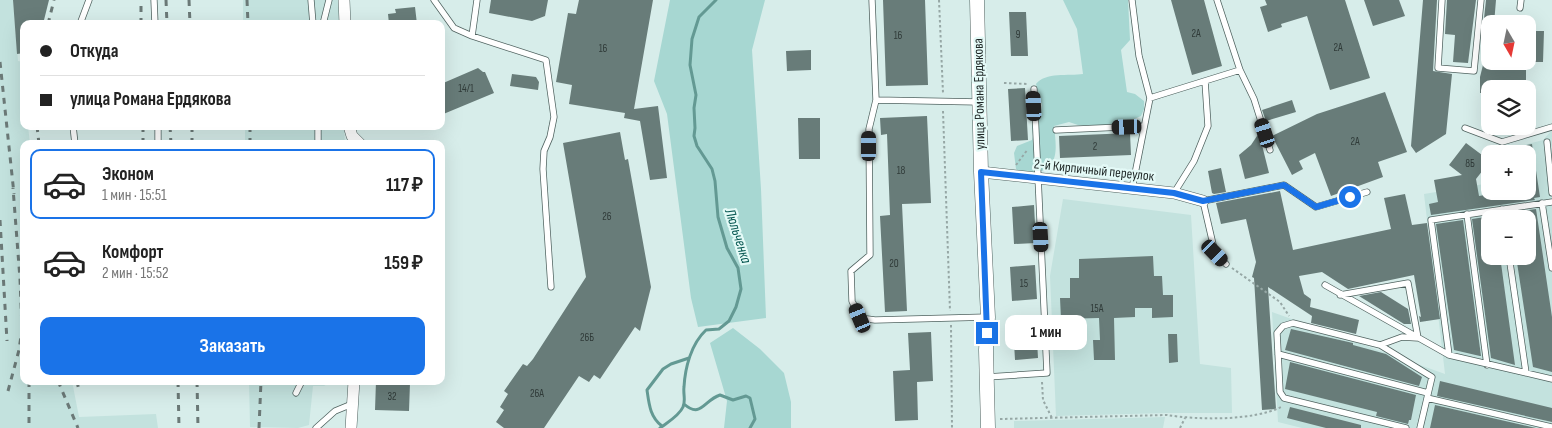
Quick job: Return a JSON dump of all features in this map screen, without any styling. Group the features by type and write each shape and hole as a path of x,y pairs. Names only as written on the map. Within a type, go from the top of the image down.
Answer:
{"street":[{"path":"344,0 345,20"},
{"name":"улица Романа Ердякова","path":"977,0 981,172 988,316 988,424"},
{"name":"2-й Кирпичный переулок","path":"981,172 1174,193 1203,201"},
{"path":"351,428 354,385"}],"lane":[{"path":"82,20 89,0"},
{"path":"154,0 155,20"},
{"path":"311,0 313,20"},
{"path":"324,20 329,0"},
{"path":"434,0 454,28 472,36 546,60 554,118 550,137 544,151 543,169 551,287"},
{"path":"472,36 477,0"},
{"path":"872,0 876,100 869,128 870,254 851,271 852,301 860,318 988,316"},
{"path":"1132,0 1139,56 1150,98 1132,189"},
{"path":"1217,0 1240,70 1254,99 1270,150"},
{"path":"1442,0 1438,68 1474,71 1481,0"},
{"path":"1520,8 1521,0"},
{"path":"1150,98 1240,70"},
{"path":"1174,193 1194,161 1208,126 1205,81"},
{"path":"988,377 1047,373 1034,89"},
{"path":"876,100 979,102"},
{"path":"1056,130 1144,126"},
{"path":"1465,128 1502,142 1552,127"},
{"path":"1547,142 1552,193"},
{"path":"1226,264 1215,253 1203,201 1284,185 1316,207 1367,192"},
{"path":"1449,355 1431,220 1552,202"},
{"path":"1542,203 1552,268"},
{"path":"1467,214 1487,365"},
{"path":"1510,265 1526,373"},
{"path":"1340,295 1408,283 1418,338"},
{"path":"1325,285 1449,355 1552,379"},
{"path":"1406,428 1284,398 1280,392 1277,333 1284,326 1293,323 1380,345 1432,377 1420,428"},
{"path":"1380,345 1402,337 1418,338"},
{"path":"1278,354 1427,396 1552,427"},
{"path":"296,393 300,385"},
{"path":"316,428 335,411 352,404"}],"path":[{"path":"939,0 951,318 952,428"},
{"path":"1004,83 1028,83 1034,89"},
{"path":"1226,264 1280,302 1293,323"},
{"path":"1041,374 1043,400 1052,418"},
{"path":"988,424 1052,418 1167,415 1185,418 1245,416 1270,412 1281,407 1284,398"},
{"path":"1180,428 1185,418"}],"shaded area":[{"path":"0,0 13,0 18,61 20,61 20,130 28,130 30,140 20,140 20,385 73,385 79,417 156,414 158,428 0,428"},
{"path":"243,0 338,0 339,20 243,20"},
{"path":"670,0 765,0 752,50 761,189 766,318 698,327 691,298 667,114 654,81"},
{"path":"1063,0 1128,0 1130,40 1121,50 1127,92 1135,94 1144,101 1144,109 1141,116 1125,123 1103,126 1078,125 1069,122 1054,126 1056,149 1053,162 1043,171 1025,173 1016,169 1014,153 1017,146 1032,140 1032,126 1041,112 1042,105 1036,84 1040,80 1051,76 1083,74 1077,29"},
{"path":"245,130 344,130 345,140 245,140"},
{"path":"1552,130 1552,428 1302,428 1278,422 1272,312 1445,374 1424,194 1481,184 1481,200 1536,200 1536,145 1524,145 1543,140"},
{"path":"1063,199 1191,215 1200,364 1231,368 1232,413 1056,416 1050,276"},
{"path":"733,328 760,349 784,373 791,402 791,428 724,428 727,401 710,343"},
{"path":"249,385 326,385 313,386 309,425 298,428 250,427"},
{"path":"1165,417 1163,428 1014,428 1014,421"}],"building":[{"path":"13,0 49,0 44,20 20,20 20,54 17,54"},
{"path":"491,0 548,0 545,16 532,21 489,13"},
{"path":"579,0 653,0 634,109 658,106 667,178 650,180 640,121 624,118 625,113 569,104 572,85 556,82 568,13 576,14"},
{"path":"883,0 925,0 928,85 886,86"},
{"path":"1171,0 1204,0 1222,66 1192,75"},
{"path":"1265,0 1345,0 1370,78 1330,90 1307,16 1281,24 1282,27 1268,32 1260,7 1267,5"},
{"path":"1364,0 1399,0 1405,16 1373,26"},
{"path":"1423,0 1437,0 1433,71 1452,74 1446,134 1416,153 1411,146"},
{"path":"1447,0 1476,0 1468,63 1453,62 1455,35 1445,34"},
{"path":"1486,0 1496,0 1495,15 1484,15"},
{"path":"415,7 417,20 389,20 388,14 396,13 395,9"},
{"path":"1009,12 1026,12 1028,56 1011,56"},
{"path":"1536,31 1544,31 1543,62 1536,62"},
{"path":"811,50 811,70 787,71 786,51"},
{"path":"478,68 485,72 494,93 445,113 445,82"},
{"path":"1482,70 1526,70 1526,80 1481,80 1481,93 1480,77"},
{"path":"512,74 536,77 539,82 538,90 510,86"},
{"path":"1025,88 1028,140 1011,141 1008,89"},
{"path":"1385,92 1407,152 1378,162 1383,177 1331,196 1315,153 1299,161 1303,169 1292,175 1272,136 1317,114"},
{"path":"1292,100 1296,112 1266,121 1262,110"},
{"path":"927,116 931,203 902,204 907,311 885,312 880,216 890,215 887,134 881,135 880,118"},
{"path":"798,118 820,118 820,159 799,159"},
{"path":"620,132 625,160 628,159 651,287 640,331 635,327 600,379 594,375 589,382 579,376 544,428 504,428 496,422 504,410 500,407 508,394 504,391 523,364 527,366 533,359 586,277 563,143"},
{"path":"1130,133 1131,155 1060,158 1059,136"},
{"path":"1259,133 1269,173 1245,179 1239,155 1251,145"},
{"path":"1466,143 1481,154 1481,173 1476,179 1481,200 1535,200 1431,215 1429,204 1438,202 1434,180 1462,175 1449,165"},
{"path":"1221,168 1226,192 1214,194 1212,193 1208,171"},
{"path":"1536,170 1540,197 1536,198"},
{"path":"1280,191 1293,250 1391,229 1384,198 1405,194 1412,225 1427,223 1440,319 1420,322 1419,316 1421,317 1414,275 1348,289 1322,272 1299,276 1304,294 1311,299 1310,307 1359,320 1356,334 1311,323 1312,316 1268,287 1276,409 1262,410 1254,278 1252,277 1256,262 1246,219 1221,224 1216,203"},
{"path":"1034,205 1036,243 1014,244 1012,207"},
{"path":"1536,209 1552,317 1552,372 1533,367 1517,265 1536,265 1536,210 1529,210"},
{"path":"1481,218 1481,265 1501,265 1515,365 1491,358 1472,219"},
{"path":"1463,220 1481,356 1454,350 1436,224"},
{"path":"1153,256 1154,276 1162,276 1163,295 1173,295 1173,317 1152,318 1152,308 1135,308 1135,317 1114,318 1115,360 1094,360 1093,340 1100,340 1099,318 1061,319 1060,298 1070,298 1070,278 1079,278 1079,259"},
{"path":"1035,265 1037,299 1012,301 1010,267"},
{"path":"1381,292 1408,309 1411,324 1404,324 1359,296"},
{"path":"1036,323 1038,358 1015,360 1013,325"},
{"path":"1291,329 1353,343 1353,345 1386,354 1422,377 1419,386 1285,350"},
{"path":"931,332 933,381 917,382 918,420 895,421 893,371 910,370 908,333"},
{"path":"1168,334 1177,334 1178,362 1169,363"},
{"path":"1290,362 1416,395 1411,420 1409,420 1408,424 1376,416 1377,412 1285,389"},
{"path":"1440,381 1552,408 1552,422 1437,396"},
{"path":"376,385 410,385 409,411 375,410"},
{"path":"1435,405 1536,428 1430,428"},
{"path":"1290,407 1361,425 1361,428 1326,428 1287,418"}],"waterway":[{"name":"Люльченка","path":"660,428 676,416 683,407 686,372 696,342 706,330 719,329 729,321 736,307 741,289 738,268 727,248 718,217 712,169 697,146 694,136 696,95 690,65 692,39 699,17 716,0"},
{"path":"662,426 655,419 649,405 647,390 663,369 689,358"},
{"path":"684,404 695,410 720,395 733,400 746,396 750,398 755,419 750,428"}],"railway":[{"path":"49,20 54,0"},
{"path":"141,0 141,20"},
{"path":"166,0 167,20"},
{"path":"189,0 190,20"},
{"path":"247,0 248,20"},
{"path":"0,62 14,194"},
{"path":"37,130 39,140"},
{"path":"143,130 143,140"},
{"path":"170,130 171,140"},
{"path":"192,130 192,140"},
{"path":"250,130 250,140"},
{"path":"13,188 20,279"},
{"path":"0,220 7,341"},
{"path":"8,391 20,343"},
{"path":"29,385 29,428"},
{"path":"60,385 78,428"},
{"path":"78,385 79,391"},
{"path":"178,385 179,428"},
{"path":"197,385 198,428"},
{"path":"259,428 261,385"}],"route":[{"path":"987,333 988,316 981,172 1174,193 1203,201 1284,185 1316,207 1350,197"}]}
